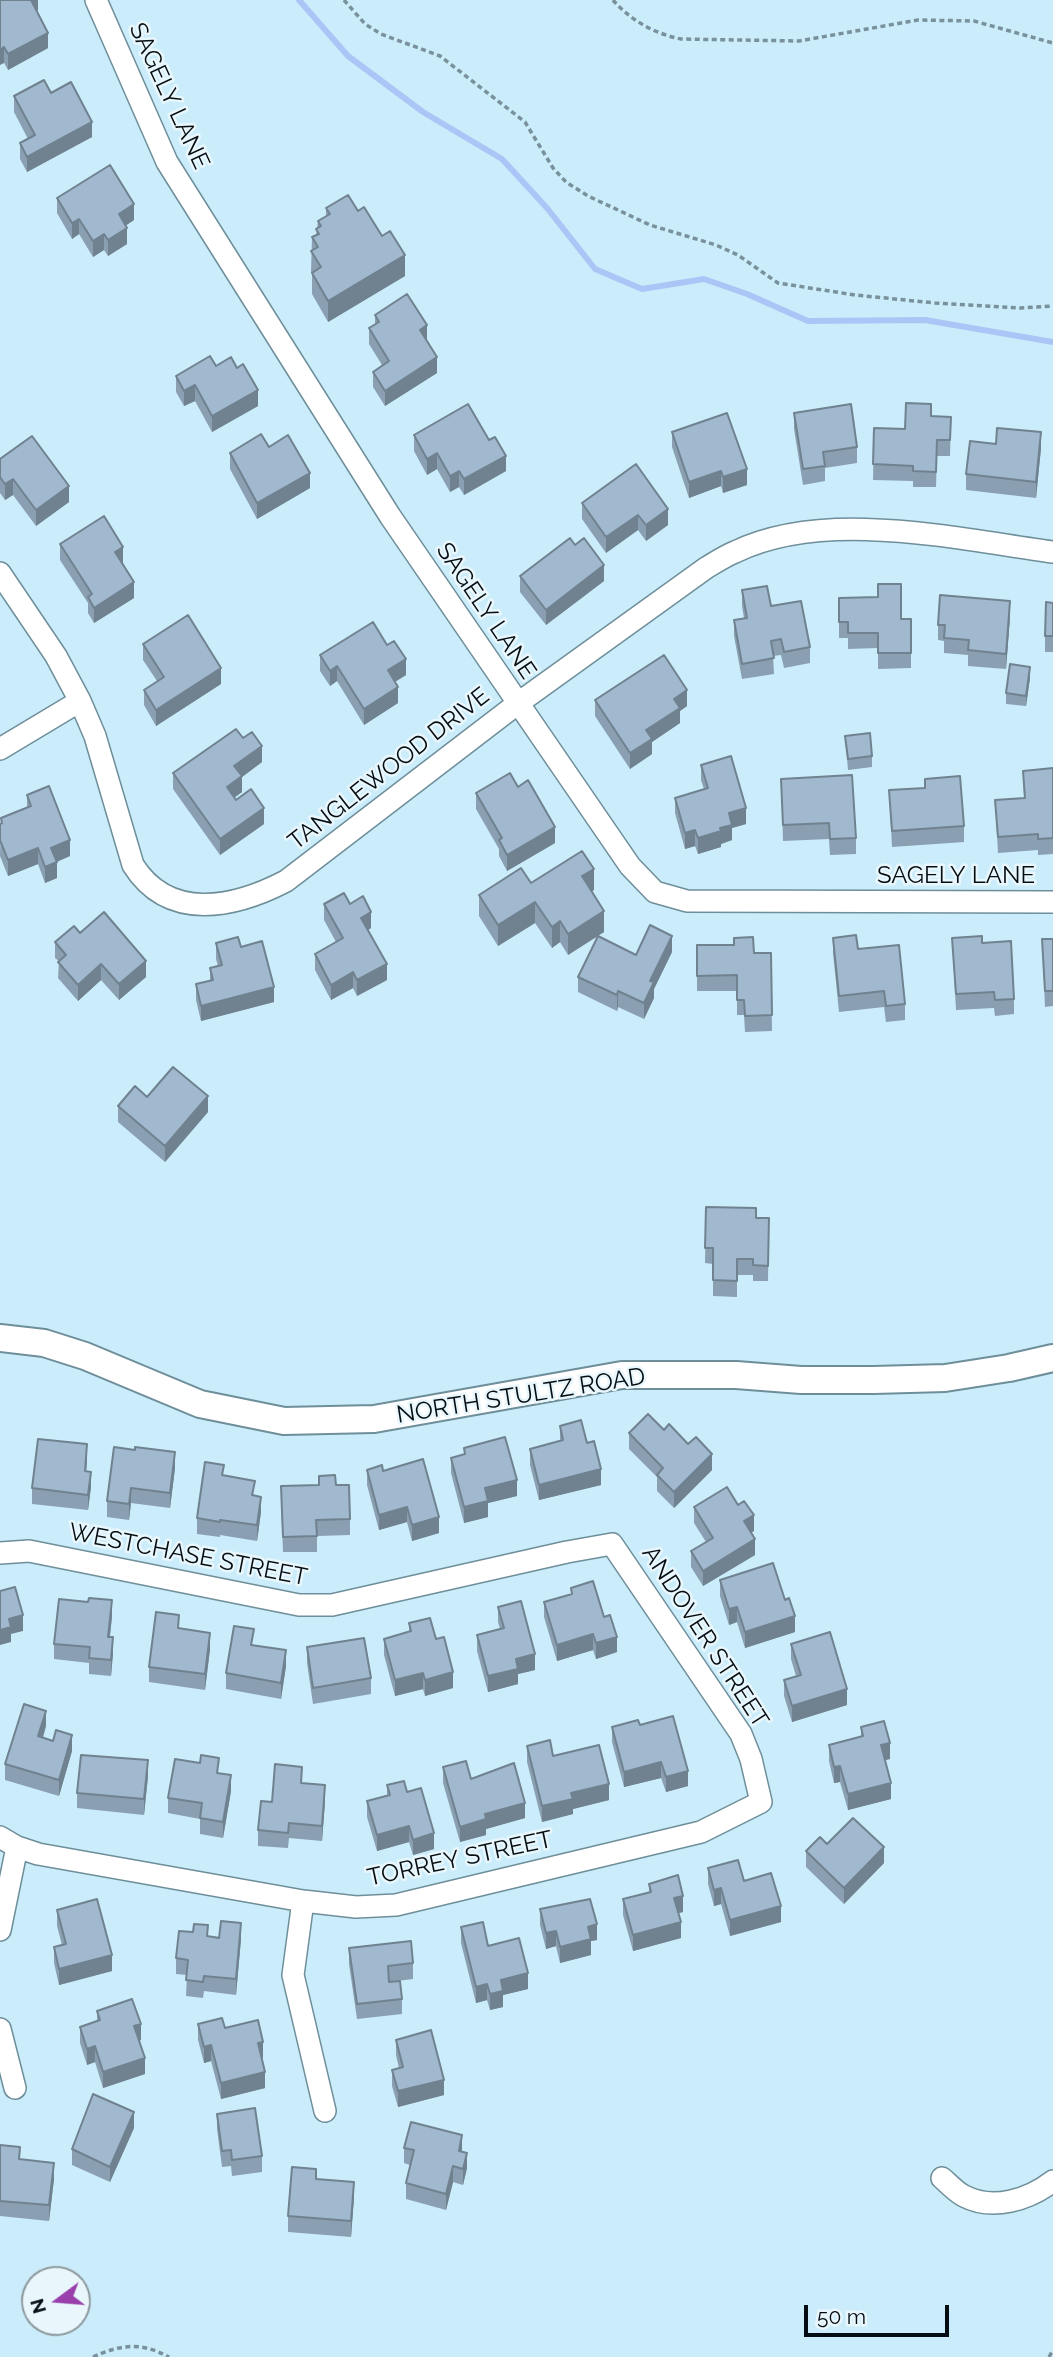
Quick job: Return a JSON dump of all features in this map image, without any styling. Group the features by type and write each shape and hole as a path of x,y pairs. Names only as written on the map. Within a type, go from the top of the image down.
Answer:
{"street":[{"name":"SAGELY LANE","path":"96,0 167,162 390,516 630,866 655,892 687,901 1053,902"},
{"name":"TANGLEWOOD DRIVE","path":"0,573 56,656 80,701 95,736 132,865 143,882 157,891 183,903 202,905 266,892 286,881 517,704 706,568 736,551 769,541 833,529 902,532 1053,552"},
{"path":"0,749 80,701"},
{"name":"NORTH STULTZ ROAD","path":"0,1338 44,1343 85,1356 200,1404 284,1421 374,1419 622,1375 736,1375 801,1380 933,1378 1009,1368 1053,1357"},
{"name":"WESTCHASE STREET","path":"0,1553 29,1551 299,1605 316,1606 332,1605 612,1544"},
{"name":"ANDOVER STREET","path":"612,1544 741,1734 751,1759 761,1802"},
{"name":"TORREY STREET","path":"9,1842 38,1854 356,1908 396,1905 701,1832 761,1802"},
{"path":"0,1930 9,1842"},
{"path":"303,1901 293,1975 325,2111"},
{"path":"0,2029 15,2088"},
{"path":"942,2178 961,2195 978,2202 1000,2204 1043,2189 1053,2181"}],"path":[{"path":"344,0 365,24 440,56 486,90 525,122 553,168 566,182 588,196 650,225 716,244 738,255 778,283 855,295 935,303 1021,308 1053,306"},
{"path":"612,0 638,22 665,36 681,39 799,41 918,20 974,20 1053,43"},
{"path":"93,2357 117,2346 152,2348 169,2357"},
{"path":"1049,2357 1053,2350"}],"building":[{"path":"0,0 31,0 48,33 8,54 4,47 0,50"},
{"path":"44,80 51,93 71,82 92,122 27,157 20,143 35,135 14,96"},
{"path":"110,165 134,204 119,214 127,228 108,240 104,234 93,241 79,219 72,223 57,198"},
{"path":"348,195 358,211 364,207 382,236 390,231 405,255 328,301 312,273 321,267 311,251 318,247 312,237 319,234 316,229 321,226 318,221 330,214 326,208"},
{"path":"407,294 427,325 420,330 437,357 385,391 373,372 389,361 369,328 379,322 375,315"},
{"path":"210,356 216,366 231,357 237,368 243,364 258,390 212,416 195,385 184,391 176,376"},
{"path":"906,403 931,404 931,416 951,417 950,440 937,440 936,472 913,471 913,466 873,464 874,428 905,429"},
{"path":"468,404 489,440 495,437 506,456 464,479 459,471 450,476 437,453 427,459 414,435"},
{"path":"851,404 857,447 823,452 825,466 803,469 794,413"},
{"path":"727,413 747,469 723,477 721,471 689,482 672,432"},
{"path":"997,428 1041,432 1036,482 966,474 970,441 996,444"},
{"path":"261,434 269,447 288,435 310,473 257,503 230,453"},
{"path":"32,436 69,486 36,510 13,479 5,484 0,477 0,459"},
{"path":"636,464 668,509 646,525 638,515 606,537 582,503"},
{"path":"104,516 123,547 115,552 134,582 94,608 88,597 92,594 60,544"},
{"path":"570,538 575,545 584,538 604,565 546,610 520,576"},
{"path":"878,584 901,584 901,619 911,619 911,653 878,653 878,633 848,633 848,622 839,622 839,598 878,597"},
{"path":"767,586 771,606 801,601 810,647 784,652 781,639 771,641 774,658 742,664 734,620 747,618 742,590"},
{"path":"940,595 1010,601 1006,654 968,650 969,640 944,638 945,625 938,625"},
{"path":"1046,602 1053,603 1053,636 1045,636"},
{"path":"188,615 221,668 156,710 144,690 164,677 143,644"},
{"path":"373,622 387,645 394,641 406,659 388,670 398,687 364,709 337,666 330,671 320,655"},
{"path":"664,655 687,690 674,699 680,708 646,730 652,739 630,753 595,700"},
{"path":"1010,664 1030,667 1026,696 1006,693"},
{"path":"236,729 243,738 252,732 262,746 234,766 242,776 227,787 236,800 251,789 264,808 220,839 173,773"},
{"path":"870,733 872,756 848,759 845,736"},
{"path":"731,756 746,808 729,813 732,825 720,828 721,831 698,838 695,830 685,833 675,798 708,788 701,765"},
{"path":"1053,768 1053,838 1038,839 1038,834 998,837 995,800 1025,798 1023,771"},
{"path":"510,773 518,787 528,780 555,827 507,855 499,840 502,838 476,793"},
{"path":"852,775 856,838 830,839 829,823 783,825 781,779"},
{"path":"960,776 964,826 892,831 889,790 925,788 925,779"},
{"path":"49,786 70,840 51,848 57,862 45,867 38,848 8,860 0,840 1,818 31,806 27,795"},
{"path":"582,851 594,869 582,876 604,911 568,934 560,921 552,927 535,902 498,925 479,895 521,868 531,883"},
{"path":"344,893 350,904 363,896 371,912 361,918 387,964 357,980 353,972 331,985 315,954 343,938 324,904"},
{"path":"104,912 146,961 119,984 101,964 78,985 58,962 66,955 55,942 74,926 80,933"},
{"path":"650,925 672,936 650,981 654,982 644,1003 618,991 617,995 578,977 598,936 636,955"},
{"path":"856,935 858,949 899,945 905,1004 886,1006 884,991 839,996 833,938"},
{"path":"982,936 982,943 1011,941 1014,999 995,1000 994,992 956,994 952,938"},
{"path":"238,937 241,947 262,941 274,987 201,1006 196,984 213,980 210,968 222,965 216,943"},
{"path":"753,937 754,953 771,953 772,1015 745,1016 744,1000 737,1000 737,975 697,976 697,945 734,945 734,938"},
{"path":"1042,939 1053,939 1053,991 1045,991"},
{"path":"173,1067 208,1096 165,1146 118,1106 135,1086 147,1097"},
{"path":"706,1207 756,1208 756,1218 769,1218 768,1266 753,1265 753,1259 737,1259 737,1281 713,1280 713,1248 705,1248"},
{"path":"648,1414 664,1430 669,1424 688,1444 696,1437 712,1454 674,1492 657,1475 663,1468 629,1433"},
{"path":"581,1420 587,1443 594,1441 601,1469 539,1485 530,1449 563,1440 560,1426"},
{"path":"505,1437 517,1480 485,1488 488,1501 464,1507 451,1458 465,1454 464,1448"},
{"path":"38,1439 87,1444 85,1471 91,1472 88,1495 32,1488"},
{"path":"114,1447 175,1452 170,1493 131,1488 129,1504 107,1501"},
{"path":"423,1459 439,1517 412,1525 407,1507 379,1515 367,1470 382,1465 383,1471"},
{"path":"205,1462 224,1465 222,1475 255,1481 252,1495 261,1497 257,1525 197,1518"},
{"path":"335,1475 336,1485 349,1485 350,1519 316,1520 317,1536 283,1537 281,1486 319,1485 319,1476"},
{"path":"727,1487 738,1505 744,1501 754,1515 744,1521 755,1539 703,1571 691,1551 713,1538 694,1507"},
{"path":"773,1563 785,1600 789,1598 795,1616 745,1632 737,1607 729,1609 720,1580"},
{"path":"593,1581 604,1617 610,1615 617,1637 596,1643 593,1634 557,1645 544,1602 572,1594 571,1588"},
{"path":"15,1587 23,1615 9,1619 11,1627 0,1630 0,1591"},
{"path":"89,1598 112,1600 108,1637 113,1637 111,1660 89,1658 90,1647 54,1644 59,1599 88,1602"},
{"path":"521,1601 535,1654 516,1659 518,1669 488,1676 477,1635 504,1628 498,1607"},
{"path":"156,1612 179,1615 178,1628 210,1633 205,1674 149,1667"},
{"path":"430,1618 436,1639 444,1637 453,1672 425,1680 423,1673 395,1680 384,1639 411,1631 409,1623"},
{"path":"234,1626 254,1629 251,1645 286,1650 281,1683 226,1673"},
{"path":"830,1632 847,1689 792,1706 784,1680 801,1675 791,1644"},
{"path":"364,1638 371,1678 313,1688 307,1647"},
{"path":"24,1704 46,1711 38,1736 53,1741 56,1730 72,1735 59,1780 5,1764"},
{"path":"673,1716 688,1771 666,1777 661,1762 624,1772 612,1727 638,1720 640,1725"},
{"path":"884,1721 890,1743 881,1745 891,1783 848,1794 840,1766 834,1767 829,1745 863,1736 861,1727"},
{"path":"550,1740 553,1756 599,1745 609,1784 571,1793 573,1799 542,1806 527,1746"},
{"path":"81,1755 148,1760 144,1799 77,1793"},
{"path":"201,1755 219,1758 217,1773 231,1775 223,1822 200,1818 202,1803 168,1798 175,1759 200,1763"},
{"path":"466,1761 471,1779 514,1763 525,1803 485,1814 486,1819 460,1827 443,1767"},
{"path":"275,1764 302,1767 301,1783 325,1785 322,1826 289,1823 288,1833 258,1830 261,1801 272,1802"},
{"path":"404,1781 407,1792 421,1788 434,1833 413,1840 409,1826 377,1835 367,1801 390,1795 387,1785"},
{"path":"853,1818 884,1847 844,1888 806,1851 820,1837 827,1844"},
{"path":"738,1860 744,1881 771,1873 781,1906 730,1920 721,1888 714,1890 708,1868"},
{"path":"678,1875 683,1896 674,1898 681,1922 633,1935 623,1899 651,1892 649,1884"},
{"path":"97,1899 112,1955 59,1969 54,1947 66,1944 57,1910"},
{"path":"590,1899 597,1924 588,1927 591,1939 560,1947 556,1931 546,1933 540,1909"},
{"path":"221,1921 241,1923 236,1979 204,1976 203,1982 186,1980 188,1960 176,1958 179,1931 193,1932 194,1924 208,1925 207,1936 219,1938"},
{"path":"483,1922 488,1946 519,1938 528,1973 501,1980 503,1991 490,1994 487,1984 476,1987 461,1927"},
{"path":"411,1941 413,1963 388,1966 389,1982 400,1981 402,1999 357,2004 349,1948"},
{"path":"132,1999 141,2024 134,2026 145,2058 103,2072 95,2046 87,2049 80,2027 100,2020 97,2011"},
{"path":"222,2018 225,2028 258,2020 263,2042 258,2043 265,2072 221,2083 211,2045 204,2047 198,2024"},
{"path":"431,2030 444,2080 398,2091 392,2070 403,2067 396,2040"},
{"path":"93,2094 134,2112 110,2167 72,2149"},
{"path":"255,2108 262,2156 232,2160 231,2150 222,2151 217,2114"},
{"path":"411,2122 462,2135 459,2151 467,2153 463,2169 453,2166 446,2194 406,2183 414,2150 404,2148"},
{"path":"0,2145 20,2147 19,2159 54,2163 49,2205 0,2201"},
{"path":"292,2167 316,2169 316,2179 354,2182 351,2221 288,2216"}],"waterway":[{"path":"299,0 348,56 423,112 502,159 547,208 595,269 642,289 704,279 747,294 808,321 925,320 1053,342"}]}
